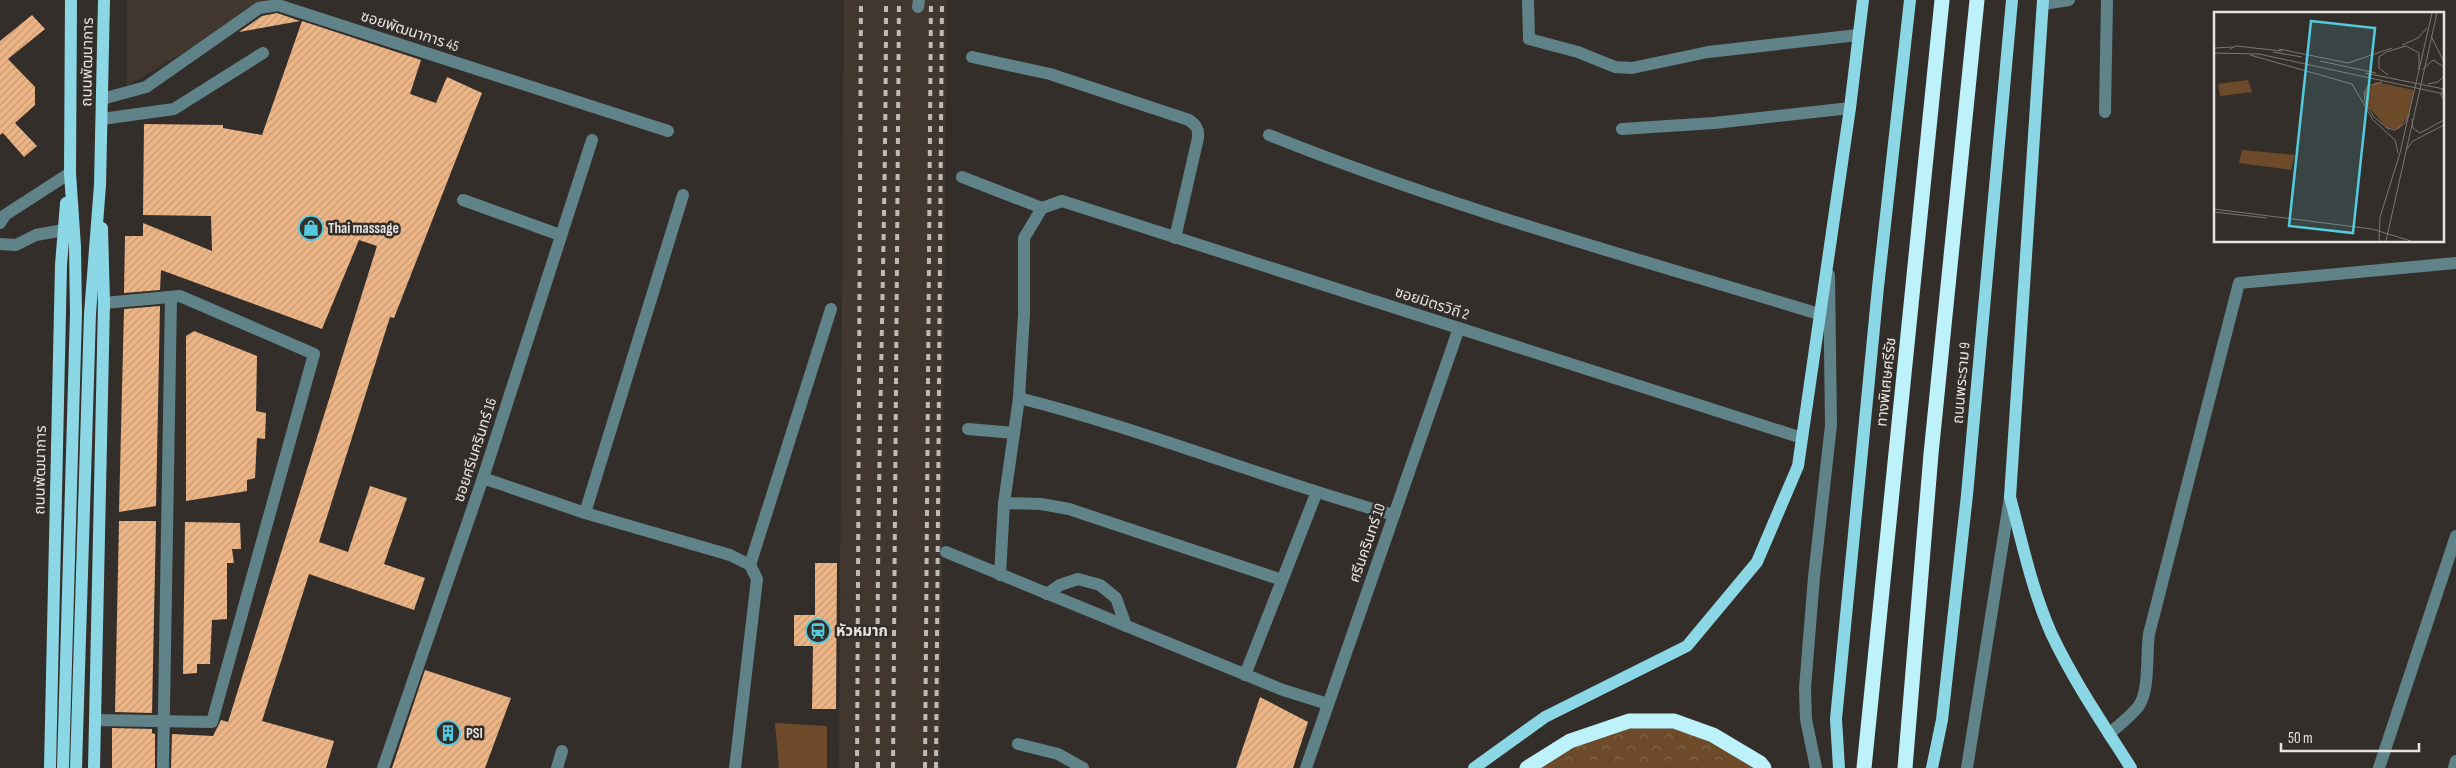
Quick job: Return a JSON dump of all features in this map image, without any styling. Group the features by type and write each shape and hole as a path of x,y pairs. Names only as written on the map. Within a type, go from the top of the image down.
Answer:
{"highway":[{"name":"ทางพิเศษศรีรัช","path":"1864,768 1942,0"},
{"path":"1905,768 1931,454 1977,0"},
{"path":"1527,768 1570,740 1629,721 1674,721 1713,735 1760,762 1764,768"}],"main road":[{"name":"ถนนพัฒนาการ","path":"63,768 76,280 70,173 71,0"},
{"name":"ถนนพัฒนาการ","path":"76,768 92,280 100,185 104,0"},
{"path":"1474,768 1545,717 1687,646 1758,562 1798,466 1850,108 1863,0"},
{"path":"1839,768 1836,719 1878,287 1910,0"},
{"name":"ถนนพระราม 9","path":"1932,768 1942,720 1967,495 2012,0"},
{"path":"2043,2 2010,497 2030,572 2051,632 2081,689 2131,768"},
{"name":"ถนนพัฒนาการ","path":"50,768 63,230 70,173"},
{"name":"ถนนพัฒนาการ","path":"94,768 104,303 100,185"}],"street":[{"path":"1528,0 1529,40 1578,52 1615,67 1632,68 1708,52 1858,35"},
{"path":"2043,2 2069,0"},
{"path":"2105,112 2106,0"},
{"name":"ซอยพัฒนาการ 45","path":"102,99 146,87 259,8 278,5 668,131"},
{"path":"102,119 174,108 263,53"},
{"path":"972,57 1050,74 1189,120 1195,125 1199,130 1198,138 1175,238"},
{"path":"1622,129 1714,123 1850,108"},
{"path":"1269,135 1352,168 1625,256 1819,314"},
{"name":"ซอยศรีนครินทร์ 16","path":"383,768 483,478 592,140"},
{"path":"0,223 5,215 70,173"},
{"name":"ซอยมิตรวิถี 2","path":"962,177 1047,205 1062,201 1802,438"},
{"path":"584,513 683,195"},
{"path":"463,200 560,235"},
{"path":"1000,575 1004,504 1019,398 1024,314 1024,238 1047,205"},
{"path":"0,244 16,245 36,235 63,230"},
{"path":"1816,768 1806,719 1806,688 1814,577 1831,426 1829,244"},
{"path":"2109,734 2139,706 2145,688 2146,652 2149,634 2239,283 2456,263"},
{"path":"95,720 164,723 212,722 314,354 180,296 104,303"},
{"path":"164,768 171,297"},
{"path":"750,565 831,309"},
{"name":"ศรีนครินทร์ 10","path":"1306,768 1459,328"},
{"path":"1019,398 1075,412 1316,494 1394,516"},
{"path":"968,430 1014,433"},
{"path":"483,478 584,513 730,555 750,565 757,580 735,768"},
{"path":"1246,675 1316,494"},
{"path":"1967,768 2010,497"},
{"path":"1004,504 1041,504 1069,508 1282,580"},
{"path":"2379,768 2456,536"},
{"path":"946,552 1283,690 1328,704"},
{"path":"1046,594 1060,585 1078,579 1100,585 1116,598 1126,626"},
{"path":"1018,744 1058,754 1083,768"},
{"path":"556,768 562,751"},
{"path":"2454,768 2456,761"}],"shaded area":[{"path":"127,0 271,0 127,86"},
{"path":"844,0 947,0 940,768 839,768"}],"green space":[{"path":"1629,721 1674,721 1764,768 1527,768"},
{"path":"775,723 827,726 827,768 779,768"}],"building":[{"path":"277,13 300,21 239,32 262,16"},
{"path":"32,15 45,29 8,59 35,87 35,105 15,123 37,146 24,157 3,133 0,135 0,41"},
{"path":"302,21 421,60 410,94 436,103 447,77 482,93 394,318 390,317 319,542 348,552 370,486 407,498 384,564 425,578 414,610 309,574 262,721 334,741 326,768 171,768 172,734 213,736 221,720 228,722 377,246 359,240 322,329 161,270 160,290 124,293 125,236 143,236 143,223 212,251 211,216 143,215 144,124 223,125 223,128 262,135"},
{"path":"160,306 156,506 119,512 124,309"},
{"path":"194,331 257,356 256,411 266,413 265,439 257,438 255,478 247,480 247,491 186,501 186,336"},
{"path":"119,521 156,521 152,713 115,712"},
{"path":"185,522 240,523 241,549 232,549 234,563 227,563 227,619 212,620 210,664 197,664 197,673 183,674"},
{"path":"815,563 837,563 836,709 812,709 813,646 794,646 794,615 815,615"},
{"name":"PSI","path":"425,670 511,698 485,768 392,768"},
{"path":"1260,697 1308,722 1293,768 1236,768"},
{"path":"112,728 152,729 152,733 155,734 155,768 112,768"}],"railway":[{"path":"857,768 861,0"},
{"path":"878,768 877,672 886,0"},
{"path":"893,768 899,0"},
{"path":"925,768 931,0"},
{"path":"936,768 942,0"}],"place":[{"name":"Thai massage","path":"311,228"},
{"name":"หัวหมาก","path":"818,631"},
{"name":"PSI","path":"448,733"}]}
